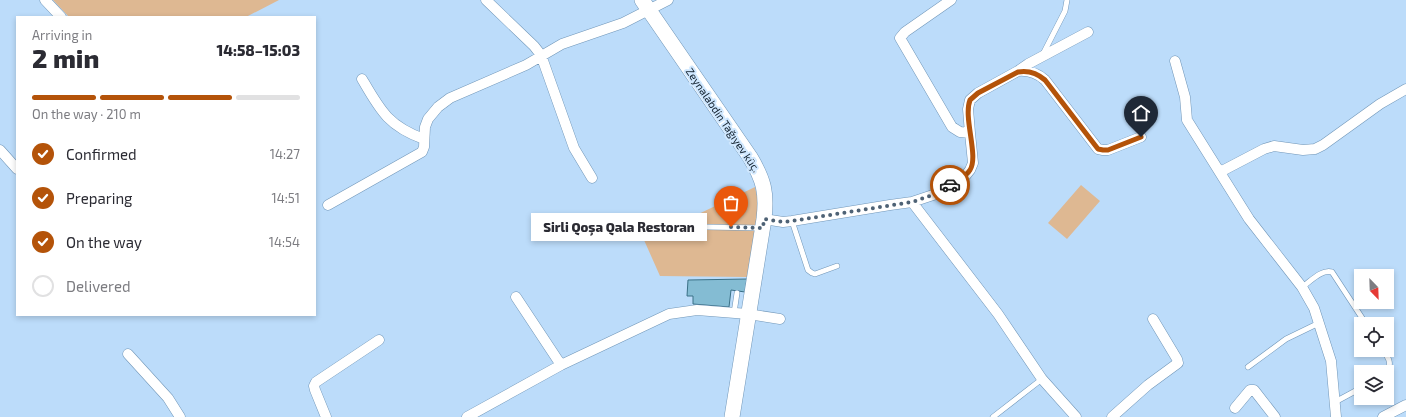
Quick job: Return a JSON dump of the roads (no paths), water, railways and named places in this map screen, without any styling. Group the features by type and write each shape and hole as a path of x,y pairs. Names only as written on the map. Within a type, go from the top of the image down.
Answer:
{"street":[{"path":"45,0 60,16"},
{"path":"486,0 534,46 541,55 574,148 592,178"},
{"path":"328,205 422,152 424,147 425,127 428,119 438,107 450,98 526,65 562,44 623,23 645,5 668,0"},
{"path":"951,0 905,32 900,38 952,127 960,132 970,133"},
{"name":"Zeynalabdin Tağıyev küç.","path":"645,5 758,170 766,194 764,224 741,314 732,417"},
{"path":"764,224 912,202 936,194 966,175 973,163 968,109 970,100 978,93 1018,72 1028,64 1088,32"},
{"path":"1175,61 1185,97 1187,120 1249,219 1302,287 1314,308 1331,361 1336,417"},
{"path":"1018,72 1024,71 1035,73 1045,80 1098,149 1108,150 1141,137"},
{"path":"362,79 386,116 396,126 408,133 424,139"},
{"path":"1220,172 1274,146 1303,150 1315,149 1323,145 1380,104 1406,89"},
{"path":"0,150 16,168"},
{"path":"912,202 998,314 1042,379 1076,417"},
{"path":"516,297 561,365"},
{"path":"467,417 561,365 669,314 681,311 697,310 780,319"},
{"path":"1112,417 1148,385 1178,363 1153,319"},
{"path":"326,417 315,390 314,386 316,382 379,340"},
{"path":"128,354 168,398 180,417"},
{"path":"1235,408 1250,390 1254,390 1275,417"},
{"path":"1390,416 1406,405"}],"lane":[{"path":"1041,57 1065,11 1067,0"},
{"path":"792,221 808,270 815,274 837,266"},
{"path":"707,227 764,224"},
{"path":"1302,287 1321,274 1328,271 1332,272 1361,317"},
{"path":"737,293 741,314"},
{"path":"1248,367 1286,339 1319,322"},
{"path":"993,417 1042,379"},
{"path":"1335,402 1354,392"}],"place":[{"name":"Sirli Qoşa Qala Restoran","path":"731,227"}]}
